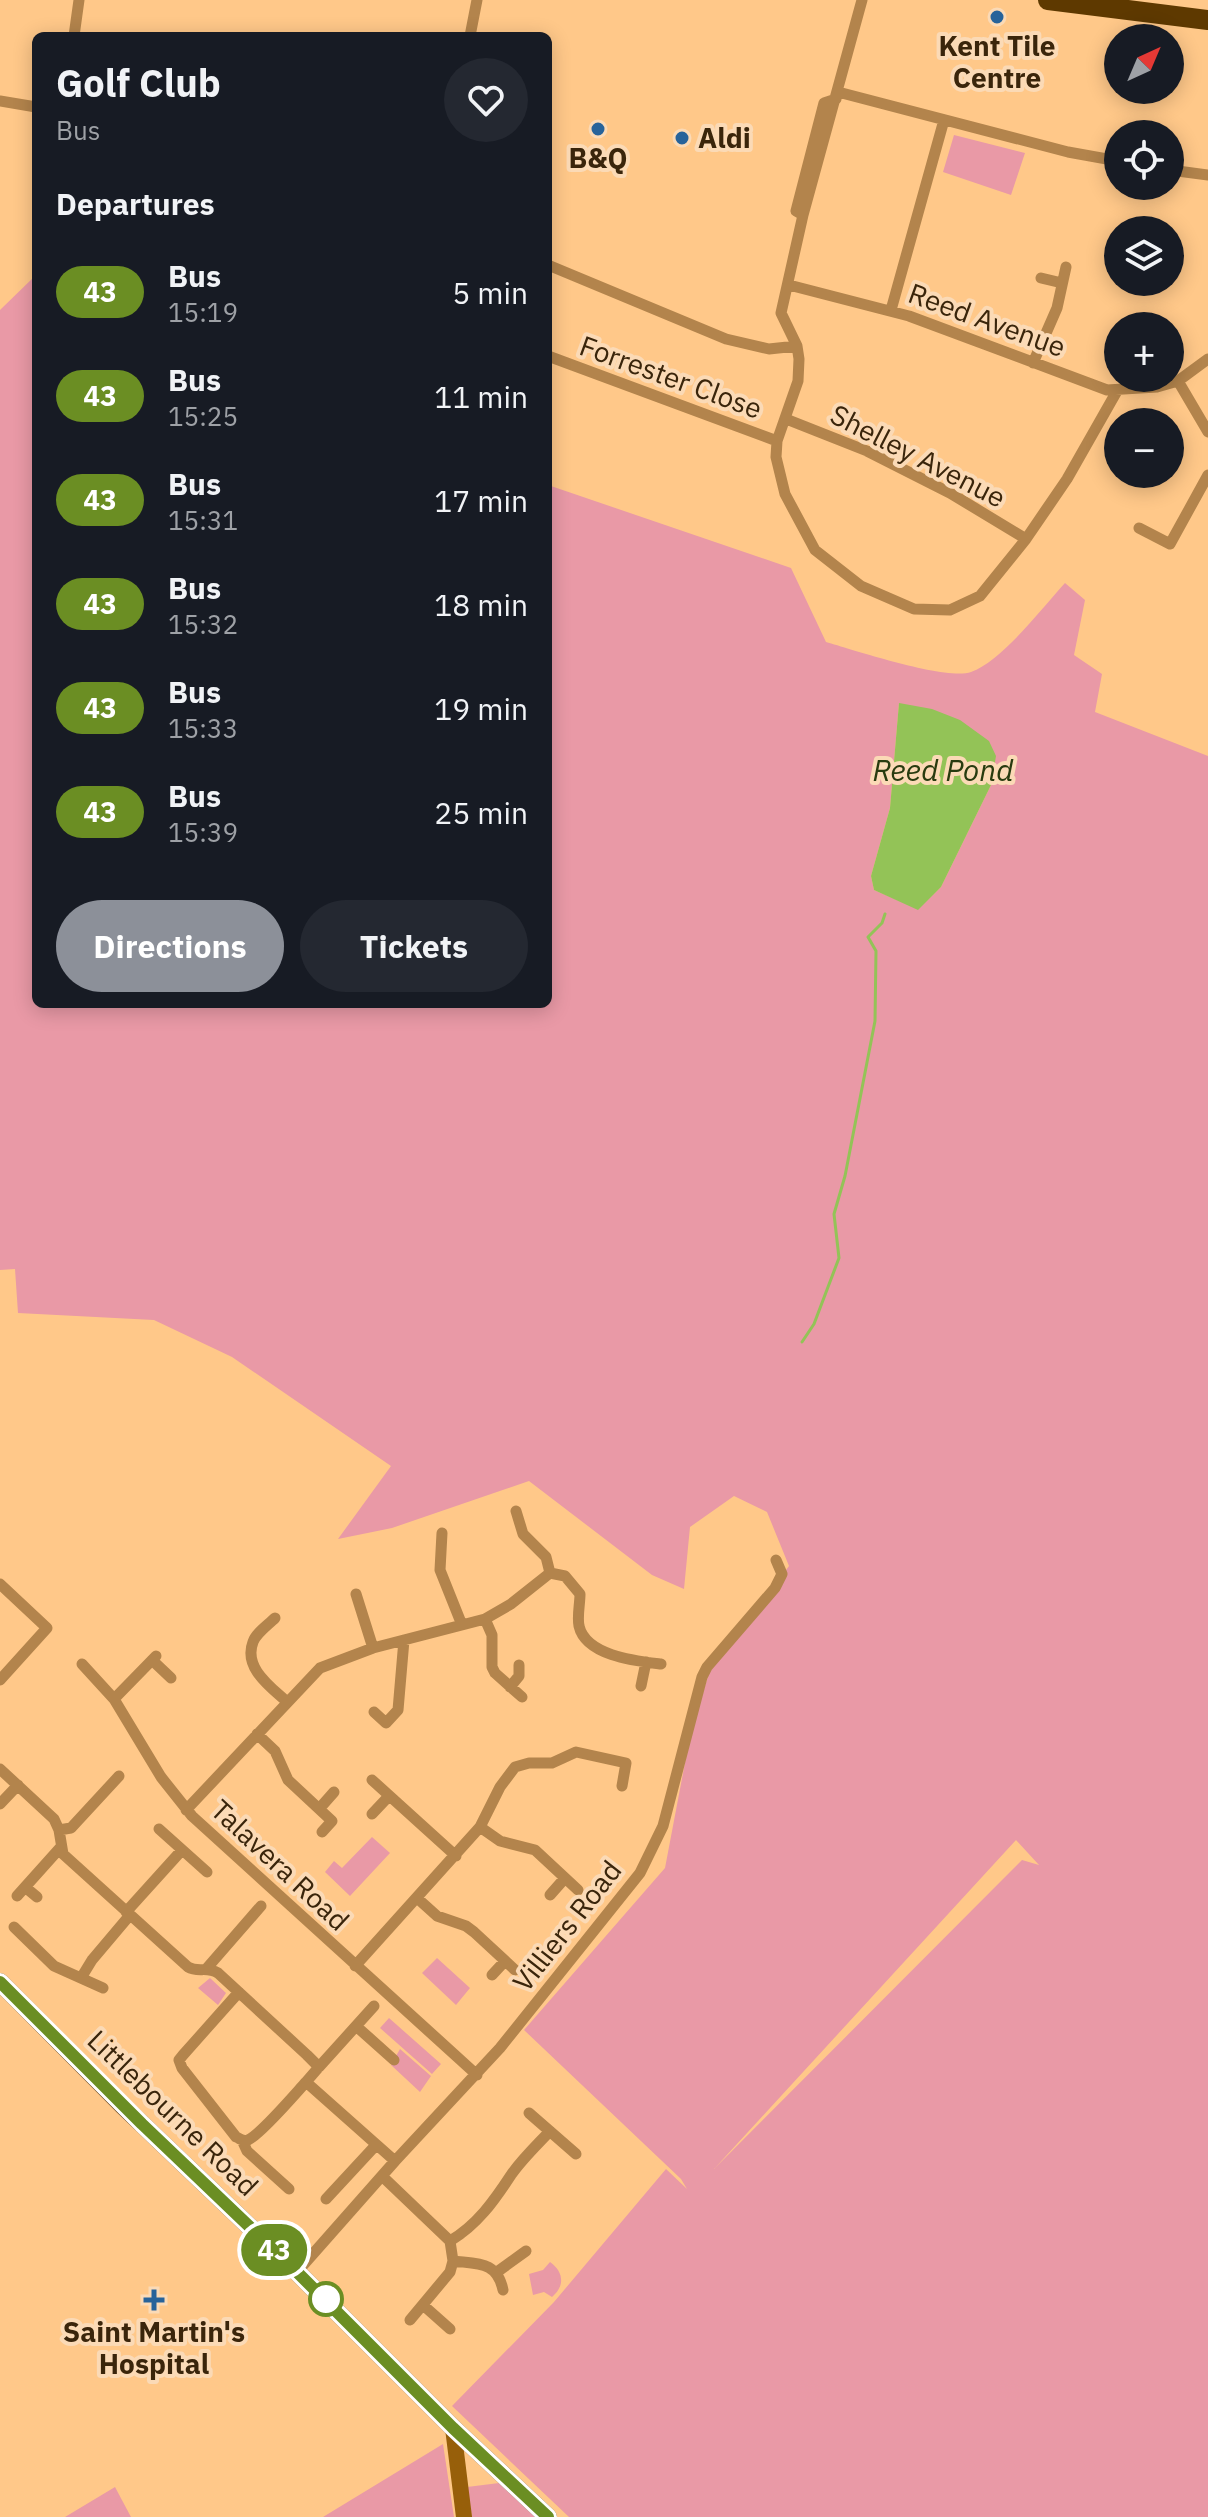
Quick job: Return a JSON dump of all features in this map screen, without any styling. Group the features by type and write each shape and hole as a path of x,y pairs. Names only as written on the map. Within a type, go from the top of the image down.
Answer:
{"highway":[{"path":"1048,0 1208,20"}],"main road":[{"name":"Littlebourne Road","path":"0,1982 133,2116 548,2517"}],"street":[{"path":"75,32 79,0"},
{"path":"471,32 477,0"},
{"path":"862,0 803,215 781,313 797,346 798,381 777,441 776,457 785,494 815,550 861,586 914,609 950,610 980,596 1026,539 1067,479 1116,392"},
{"path":"837,95 1104,158"},
{"path":"0,101 32,106"},
{"path":"891,310 944,120"},
{"path":"1184,172 1208,175"},
{"path":"552,267 726,339 769,349 797,346"},
{"path":"1033,363 1057,308 1066,267"},
{"path":"1041,278 1062,283"},
{"name":"Reed Avenue","path":"789,285 891,310 1104,389"},
{"name":"Forrester Close","path":"552,357 777,441"},
{"name":"Reed Avenue","path":"1184,377 1208,359"},
{"path":"1184,391 1208,432"},
{"name":"Shelley Avenue","path":"786,419 877,456 950,493 1026,539"},
{"path":"1139,528 1170,544 1208,475"},
{"path":"516,1511 523,1534 546,1557 550,1573"},
{"path":"442,1533 440,1570 462,1625"},
{"name":"Villiers Road","path":"297,2272 395,2161 477,2075 640,1873 655,1848 663,1826 702,1677 707,1667 775,1588 782,1574 776,1560"},
{"path":"186,1810 320,1668 373,1648 485,1619 511,1604 550,1573 565,1576 580,1594 579,1626 587,1639 611,1655 661,1664"},
{"path":"0,1584 47,1628 0,1680"},
{"path":"356,1594 373,1648"},
{"path":"275,1618 253,1641 252,1659 258,1675 287,1702"},
{"path":"485,1619 494,1645 492,1667 522,1697"},
{"path":"374,1712 386,1723 398,1710 404,1640"},
{"path":"114,1699 154,1658 171,1678"},
{"path":"641,1686 646,1662"},
{"name":"Talavera Road","path":"82,1664 114,1699 161,1777 186,1810 477,2075"},
{"path":"510,1687 519,1676 519,1665"},
{"path":"257,1734 275,1751 288,1780 332,1821 322,1832"},
{"path":"355,1966 480,1827 500,1787 515,1767 529,1763 552,1763 576,1752 626,1763 622,1786"},
{"path":"0,1769 50,1814 59,1830 60,1848 69,1860 188,1967 196,1971 207,1968 261,1906"},
{"path":"59,1830 71,1828 119,1776"},
{"path":"372,1780 456,1856"},
{"path":"0,1804 18,1785"},
{"path":"319,1809 334,1792"},
{"path":"372,1814 389,1796"},
{"path":"480,1827 500,1841 535,1850 578,1890"},
{"path":"159,1829 207,1872"},
{"path":"37,1897 21,1892 60,1848"},
{"path":"81,1978 91,1960 182,1850"},
{"path":"550,1895 565,1878"},
{"path":"417,1898 437,1916 474,1932 515,1970"},
{"path":"14,1927 54,1966 103,1988"},
{"path":"492,1975 505,1961"},
{"path":"207,1968 218,1973 319,2067"},
{"path":"239,1992 179,2060 236,2137 242,2140 249,2140 278,2113 374,2006"},
{"path":"356,2026 394,2060"},
{"path":"306,2082 395,2161"},
{"path":"529,2113 576,2154"},
{"path":"450,2241 468,2229 486,2210 511,2174 550,2131"},
{"path":"242,2140 247,2151 289,2189"},
{"path":"326,2199 376,2145"},
{"path":"382,2176 450,2241 453,2261 446,2280 410,2320"},
{"path":"497,2272 526,2251"},
{"path":"453,2261 483,2265 497,2272 503,2290"},
{"path":"423,2305 450,2329"},
{"path":"453,2428 464,2517"},
{"path":"460,2482 486,2459"}],"shaded area":[{"path":"954,135 1025,153 1011,195 943,172"},
{"path":"32,279 32,1008 552,1008 552,486 791,568 826,642 922,669 959,674 983,666 1021,633 1065,583 1085,600 1074,655 1102,674 1095,712 1208,756 1208,2517 569,2517 452,2406 554,2302 666,2169 687,2189 681,2179 524,2030 665,1868 691,1731 709,1673 789,1566 767,1512 734,1496 690,1527 684,1589 652,1575 529,1481 392,1528 338,1539 391,1466 232,1357 154,1320 18,1313 15,1269 0,1270 0,310","holes":["899,703 991,785 941,887 918,909 874,890 871,876 890,808","1016,1840 1039,1865 1022,1860 714,2169"]},
{"path":"372,1837 390,1853 350,1896 325,1872 334,1861 342,1868"},
{"path":"437,1958 470,1988 456,2005 422,1973"},
{"path":"210,1978 226,1993 218,2005 198,1988"},
{"path":"389,2018 441,2064 432,2074 380,2028"},
{"path":"400,2049 431,2076 420,2092 391,2065"},
{"path":"550,2262 560,2275 559,2288 552,2297 544,2292 533,2295 529,2274 543,2270"},
{"path":"443,2444 454,2517 323,2517"},
{"path":"499,2483 537,2517 472,2517 467,2487"},
{"path":"115,2487 131,2517 65,2517"}],"water":[{"name":"Reed Pond","path":"899,703 932,709 960,720 989,741 996,756 991,785 941,887 918,910 874,890 871,876 890,808"}],"waterway":[{"path":"802,1342 814,1324 839,1258 834,1214 845,1176 875,1021 876,951 868,937 882,923 885,914"}],"bus line":[{"name":"43","path":"0,1982 201,2182 548,2517"}],"place":[{"name":"Kent Tile Centre","path":"997,17"},
{"name":"B&Q","path":"598,129"},
{"name":"Aldi","path":"682,138"},
{"name":"Saint Martin's Hospital","path":"154,2300"}]}
